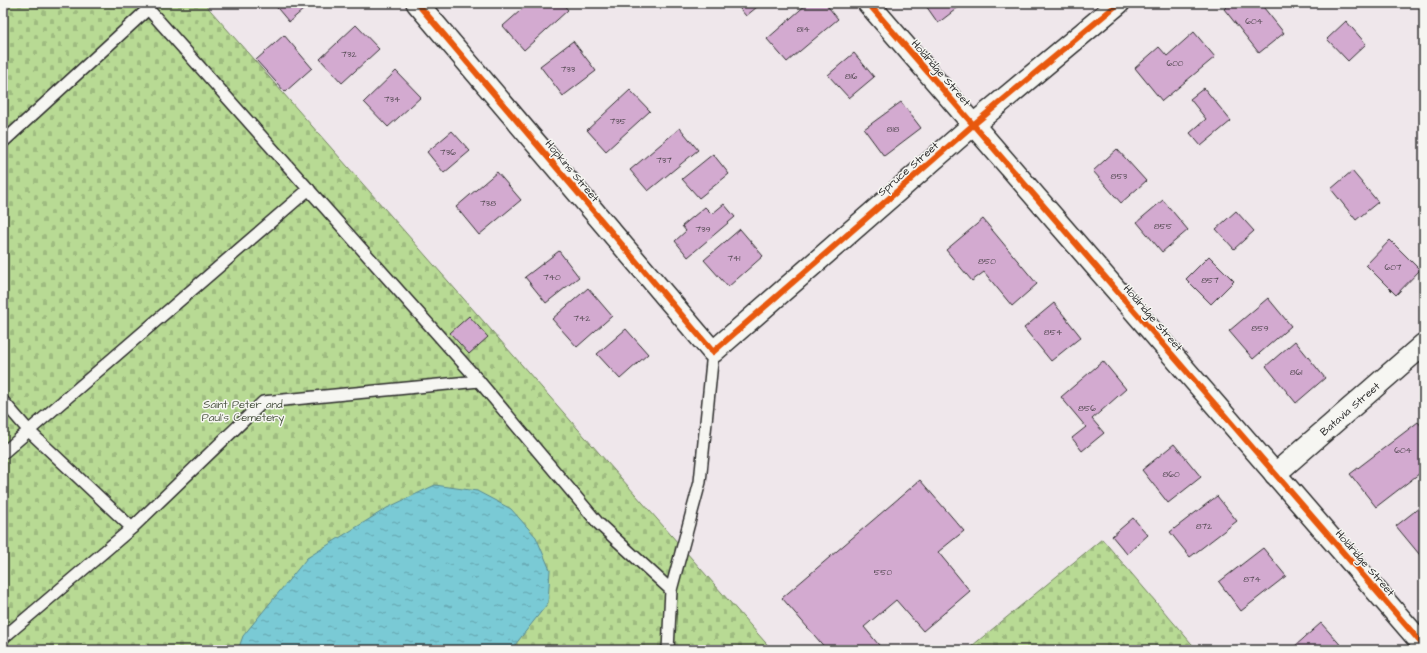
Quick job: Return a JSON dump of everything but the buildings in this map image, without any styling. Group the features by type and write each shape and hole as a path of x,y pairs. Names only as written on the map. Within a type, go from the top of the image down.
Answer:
{"street":[{"name":"Hopkins Street","path":"417,3 713,352"},
{"name":"Holdridge Street","path":"868,3 1424,646"},
{"name":"Spruce Street","path":"713,352 973,125 1119,3"},
{"name":"Batavia Street","path":"1275,474 1424,344"}],"lane":[{"path":"3,142 145,6 479,381 598,523 671,590"},
{"path":"3,453 309,189"},
{"path":"668,650 671,590 700,482 713,352"},
{"path":"3,638 132,528 263,402 479,381"},
{"path":"3,400 29,431 132,528"}],"green space":[{"name":"Saint Peter and Paul's Cemetery","path":"3,3 204,3 772,650 3,650"},
{"path":"1102,539 1197,650 967,650"}],"water":[{"path":"435,485 477,491 511,509 536,537 550,570 548,603 511,650 238,650 243,636 307,558 387,508"}],"cycle path":[{"path":"417,3 713,352 973,125 1119,3"},
{"path":"868,3 1424,646"}]}
